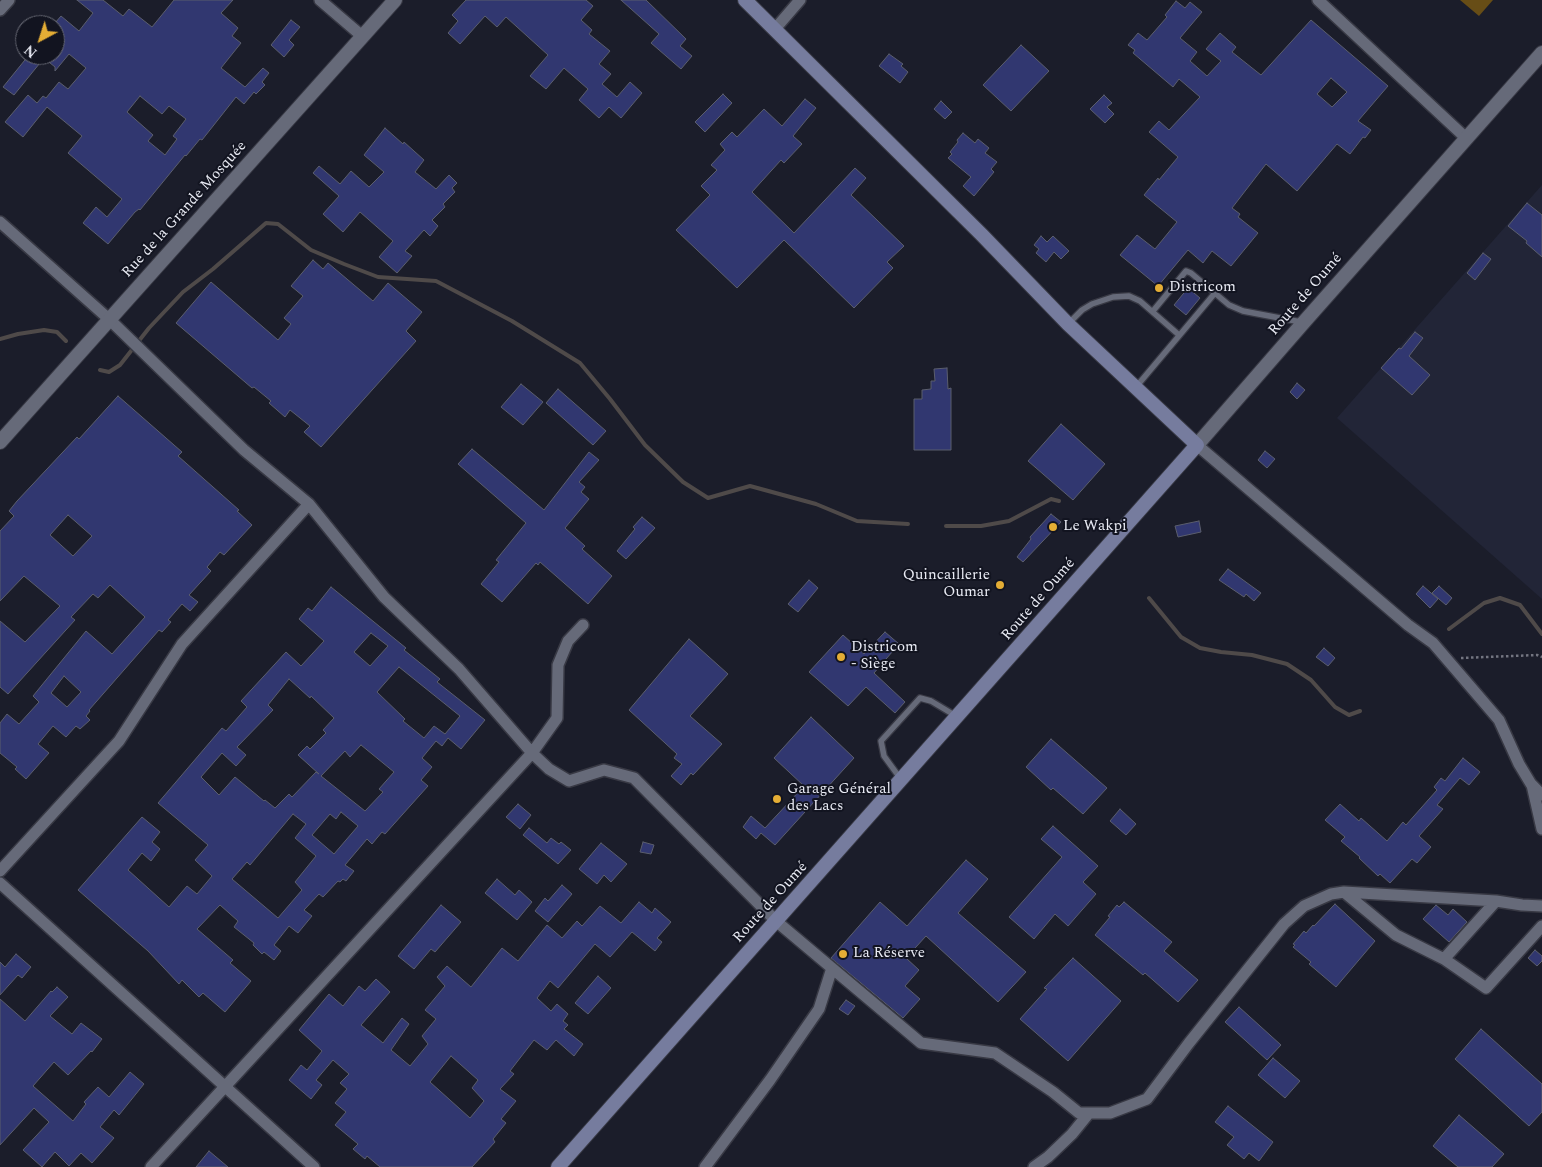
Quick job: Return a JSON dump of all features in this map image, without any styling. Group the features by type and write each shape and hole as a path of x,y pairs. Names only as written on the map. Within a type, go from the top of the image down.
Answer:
{"main road":[{"path":"745,0 982,235 1068,324 1197,445"},
{"name":"Route de Oumé","path":"558,1167 1197,445"}],"street":[{"path":"0,10 9,0"},
{"path":"320,0 362,36"},
{"name":"Rue de la Grande Mosquée","path":"0,442 395,0"},
{"path":"775,29 800,0"},
{"path":"1318,0 1466,138"},
{"name":"Route de Oumé","path":"1197,445 1542,53"},
{"path":"0,222 110,320 244,450 309,504 384,597 459,669 548,769 569,781 604,770 634,778 776,921 921,1043 995,1053 1053,1092 1079,1113 1110,1113 1147,1099 1188,1043 1284,924 1304,906 1331,894 1344,892 1496,901 1542,906"},
{"path":"1197,445 1408,625 1433,642 1499,720 1519,764 1531,784 1542,796"},
{"path":"0,871 119,741 182,644 309,504"},
{"path":"151,1167 532,753 557,718 558,665 568,640 583,625"},
{"path":"1531,784 1542,829"},
{"path":"0,883 314,1167"},
{"path":"1344,892 1396,935 1444,959 1486,988 1542,926"},
{"path":"1444,959 1496,901"},
{"path":"705,1167 770,1080 818,1009 832,968"},
{"path":"1034,1167 1048,1157 1072,1134 1089,1113"}],"lane":[{"path":"1153,311 1186,271 1192,273 1229,305 1243,312 1304,322"},
{"path":"1136,388 1215,293"},
{"path":"1068,324 1082,310 1092,304 1113,297 1129,296 1140,301 1153,311 1179,335"},
{"path":"902,780 884,756 881,741 920,698 931,701 958,717"}],"path":[{"path":"1446,658 1537,655 1542,657"}],"shaded area":[{"path":"1460,0 1493,0 1479,16"},
{"path":"1542,185 1542,599 1337,418"}],"building":[{"path":"77,0 103,0 123,16 129,9 152,27 174,0 233,0 221,13 238,28 232,36 241,43 221,68 245,87 263,68 269,73 262,82 265,85 256,94 254,92 244,104 236,97 202,140 200,139 185,155 140,210 135,212 108,244 83,223 96,207 107,217 122,199 68,153 82,136 47,107 23,137 5,122 28,95 37,103 43,96 46,98 59,82 68,89 86,68 69,54 65,59 65,19 79,31 93,13","holes":["140,96 162,114 169,106 186,119 173,136 177,139 165,155 148,141 153,135 127,112"]},
{"path":"466,0 586,0 593,6 581,20 592,30 589,34 610,51 599,64 611,74 602,84 617,97 630,82 642,93 621,118 609,107 599,118 579,100 588,89 564,68 546,89 530,76 548,55 506,17 497,27 485,16 460,44 448,33 458,21 452,15"},
{"path":"621,0 646,0 686,39 680,46 692,56 681,69 651,43 659,34"},
{"path":"1176,1 1185,8 1190,2 1202,12 1180,38 1197,52 1190,61 1207,76 1221,61 1206,49 1220,33 1236,47 1232,52 1261,75 1311,20 1388,86 1358,121 1371,130 1365,138 1363,137 1350,154 1337,144 1297,191 1266,164 1232,208 1240,214 1238,217 1258,233 1231,266 1212,251 1203,263 1188,250 1158,286 1120,255 1137,235 1155,249 1177,222 1144,195 1178,157 1149,132 1159,121 1169,130 1200,97 1179,79 1173,87 1133,53 1135,50 1128,45 1138,33 1147,40 1167,17 1165,15","holes":["1331,78 1347,92 1332,107 1317,94"]},
{"path":"291,20 300,27 289,40 294,45 284,57 271,45"},
{"path":"1021,45 1049,71 1011,111 983,85"},
{"path":"889,54 903,64 901,66 908,72 900,83 879,66"},
{"path":"21,65 38,65 14,95 3,87"},
{"path":"53,65 60,65 55,71 55,67"},
{"path":"723,94 732,103 705,132 695,122"},
{"path":"1104,95 1112,103 1107,107 1114,114 1105,123 1090,109"},
{"path":"805,99 816,108 793,136 802,144 784,163 781,160 752,192 794,233 855,168 866,178 851,195 904,246 887,262 893,268 854,308 784,240 737,288 676,230 710,195 701,186 717,170 711,165 725,150 720,144 732,132 737,137 764,109 782,126"},
{"path":"941,101 952,112 945,119 934,109"},
{"path":"385,128 424,160 415,172 436,189 449,175 457,183 452,188 455,192 443,204 445,207 432,220 438,226 430,236 424,230 405,251 412,256 397,273 379,257 393,241 360,212 343,232 323,214 339,196 313,173 319,166 340,184 351,171 369,187 384,172 364,155"},
{"path":"963,133 975,143 978,139 989,148 985,153 997,162 991,169 994,172 974,196 963,186 971,177 948,158 958,142 957,140"},
{"path":"1527,203 1542,215 1542,257 1526,243 1527,241 1508,226"},
{"path":"1041,236 1047,242 1053,236 1069,251 1061,259 1054,252 1046,262 1036,253 1039,249 1034,245"},
{"path":"1483,253 1491,259 1475,280 1467,273"},
{"path":"313,260 323,269 328,263 373,301 388,283 422,312 406,331 416,341 321,447 304,432 310,426 290,410 285,417 269,403 271,401 254,387 252,388 176,323 211,282 278,340 291,324 284,318 303,296 291,286"},
{"path":"1188,288 1200,298 1186,315 1174,305"},
{"path":"1415,332 1423,338 1409,356 1430,375 1412,395 1381,368"},
{"path":"947,368 948,389 951,388 951,450 914,450 914,399 922,399 922,390 931,389 931,381 935,381 934,369"},
{"path":"1297,383 1305,390 1297,399 1290,392"},
{"path":"521,384 543,402 523,425 501,407"},
{"path":"558,389 606,431 593,445 546,403"},
{"path":"118,396 182,452 178,456 239,510 237,511 252,525 224,555 220,552 207,567 211,571 189,595 198,602 190,611 182,604 168,620 171,622 162,632 159,630 89,710 86,716 90,720 80,729 76,726 66,737 53,726 38,744 49,753 26,779 15,769 17,767 0,753 0,723 7,714 19,724 39,702 33,696 86,631 112,654 145,617 110,585 98,598 93,594 71,617 75,620 8,694 0,687 0,621 25,642 60,606 24,576 0,601 0,531 14,516 9,511 17,501 77,437 79,439","holes":["68,515 92,536 73,556 50,535","64,676 81,692 67,707 51,693"]},
{"path":"1061,424 1105,464 1073,500 1028,461"},
{"path":"472,449 544,510 589,452 599,460 579,482 585,487 581,492 589,499 565,528 585,546 582,549 612,576 588,604 540,562 538,565 536,563 502,602 481,584 499,562 496,560 526,523 458,464"},
{"path":"1265,451 1275,459 1267,468 1258,460"},
{"path":"1051,514 1061,522 1023,562 1017,557 1031,539 1030,537"},
{"path":"642,517 655,528 626,559 617,551"},
{"path":"1199,521 1201,532 1178,537 1175,526"},
{"path":"1228,569 1261,593 1254,601 1246,594 1244,597 1219,580"},
{"path":"809,580 818,588 798,612 788,604"},
{"path":"1423,586 1438,599 1430,608 1416,594"},
{"path":"1439,586 1452,598 1446,605 1432,593"},
{"path":"331,587 406,648 404,650 440,679 437,682 485,720 461,749 448,738 442,746 436,741 422,758 432,767 421,780 428,786 385,834 382,832 372,844 367,839 345,865 354,871 346,881 343,879 340,882 338,881 323,897 319,894 304,910 312,916 298,933 289,926 274,945 281,951 274,960 264,952 262,954 253,945 254,943 234,927 238,921 220,905 197,929 233,960 230,963 251,981 225,1012 203,993 199,997 182,980 179,984 148,951 78,890 142,817 160,832 152,842 160,849 151,861 142,853 128,870 169,907 187,886 197,894 212,876 195,860 208,845 158,803 222,728 226,731 247,707 241,701 286,652 301,666 324,641 299,619 308,608 312,611","holes":["371,633 388,646 370,666 354,652","399,667 460,716 445,734 434,726 424,738 403,721 405,719 377,692","289,679 310,698 311,696 334,718 323,730 326,733 310,749 307,746 298,755 319,774 316,772 292,797 289,794 275,808 235,777 219,795 201,777 222,753 236,766 246,755 237,747 273,710 268,705","361,745 394,772 379,789 383,792 365,811 321,776 345,751 350,757","341,812 358,826 334,854 312,835 330,814 336,819","293,814 306,824 295,838 316,856 295,882 302,890 278,918 232,879 247,862 250,865"]},
{"path":"885,632 899,644 874,673 905,702 895,713 866,687 848,706 809,672 843,635 864,654"},
{"path":"689,639 728,674 690,716 722,744 681,785 671,776 682,764 674,758 677,754 629,710"},
{"path":"1324,648 1335,658 1328,666 1316,657"},
{"path":"811,717 854,758 775,845 761,833 756,839 743,827 751,816 765,828 804,786 774,758"},
{"path":"1051,739 1107,788 1083,814 1053,788 1051,790 1026,767"},
{"path":"1463,758 1480,772 1469,785 1460,778 1437,805 1443,809 1419,836 1431,847 1417,863 1412,859 1390,883 1380,874 1378,876 1341,841 1345,837 1325,820 1340,804 1359,821 1361,818 1387,841 1403,822 1406,825 1437,790 1434,787 1441,778 1445,781"},
{"path":"518,804 531,815 520,829 506,817"},
{"path":"1120,809 1136,824 1126,835 1110,821"},
{"path":"1053,826 1098,866 1083,882 1096,894 1068,926 1055,914 1034,939 1009,917 1062,857 1041,839"},
{"path":"529,828 547,843 551,838 559,844 561,842 571,850 558,864 523,835"},
{"path":"643,842 654,845 651,854 640,852"},
{"path":"601,843 627,864 611,882 604,875 597,884 579,869"},
{"path":"966,860 988,879 958,913 1026,972 998,1002 926,936 906,958 919,970 905,986 920,999 903,1018 831,958 880,902 907,926"},
{"path":"497,879 515,895 519,890 532,902 517,920 485,893"},
{"path":"562,885 572,894 548,922 535,911 545,898 548,901"},
{"path":"639,902 652,913 655,908 671,922 657,938 662,942 655,951 632,932 610,957 595,944 558,988 550,981 537,998 551,1011 557,1004 568,1014 563,1021 568,1025 564,1029 583,1044 574,1056 556,1040 547,1050 534,1040 510,1071 514,1074 500,1089 516,1101 501,1119 506,1123 493,1139 495,1142 472,1167 380,1167 367,1156 365,1159 353,1149 358,1144 335,1125 346,1112 335,1103 347,1089 340,1083 349,1074 333,1060 316,1080 322,1085 311,1099 289,1080 301,1065 307,1070 322,1051 299,1030 329,994 343,1006 359,986 365,991 376,979 390,992 361,1025 383,1043 402,1018 409,1024 391,1050 410,1066 428,1044 422,1036 436,1019 425,1010 445,986 437,977 447,966 471,987 502,948 518,961 547,925 562,938 577,921 582,926 600,906 621,923","holes":["451,1056 478,1080 472,1088 484,1101 470,1118 430,1082"]},
{"path":"1124,902 1172,942 1164,951 1198,980 1178,1002 1145,973 1143,975 1095,935 1117,905 1119,907"},
{"path":"1335,904 1375,941 1336,987 1309,964 1311,962 1293,947 1295,945 1293,944 1304,931 1306,933"},
{"path":"441,905 461,922 435,952 431,949 414,969 398,956"},
{"path":"1436,905 1448,915 1453,909 1467,922 1449,942 1423,919"},
{"path":"1535,950 1542,956 1542,961 1537,966 1528,958"},
{"path":"16,954 31,967 22,978 18,975 0,995 0,962 5,967"},
{"path":"1073,958 1121,1001 1068,1061 1020,1019 1047,989 1044,988"},
{"path":"598,976 611,988 588,1014 575,1003"},
{"path":"57,987 68,997 50,1016 72,1034 81,1023 102,1039 92,1052 68,1075 54,1062 33,1086 73,1121 86,1104 84,1102 98,1087 109,1097 130,1072 144,1084 119,1115 114,1110 100,1127 114,1138 92,1163 81,1153 69,1166 55,1152 42,1167 23,1150 49,1122 34,1108 0,1145 0,999 25,1021 51,991"},
{"path":"846,1000 855,1006 848,1015 839,1009"},
{"path":"1239,1007 1281,1045 1267,1060 1225,1022"},
{"path":"1481,1029 1542,1084 1542,1112 1529,1126 1455,1059"},
{"path":"1273,1058 1300,1081 1285,1098 1258,1075"},
{"path":"1228,1106 1273,1142 1259,1161 1249,1153 1244,1159 1227,1145 1234,1137 1215,1122"},
{"path":"1459,1115 1504,1154 1492,1167 1458,1167 1433,1146"},
{"path":"209,1151 228,1167 196,1167"}],"waterway":[{"path":"100,370 109,372 120,365 149,328 183,292 266,223 278,224 311,250 378,277 436,281 512,321 580,363 645,445 683,482 708,498 750,486 816,504 857,521 908,524"},
{"path":"0,339 44,330 57,332 66,341"},
{"path":"946,526 981,526 1009,521 1051,499 1059,501"},
{"path":"1149,598 1181,637 1200,648 1252,655 1287,664 1311,680 1335,707 1349,715 1360,711"},
{"path":"1449,629 1484,603 1500,598 1520,605 1542,634"}],"place":[{"name":"Districom","path":"1159,288"},
{"name":"Le Wakpi","path":"1053,527"},
{"name":"Quincaillerie Oumar","path":"1000,585"},
{"name":"Districom - Siège","path":"841,657"},
{"name":"Garage Général des Lacs","path":"777,799"},
{"name":"La Réserve","path":"843,954"}]}
